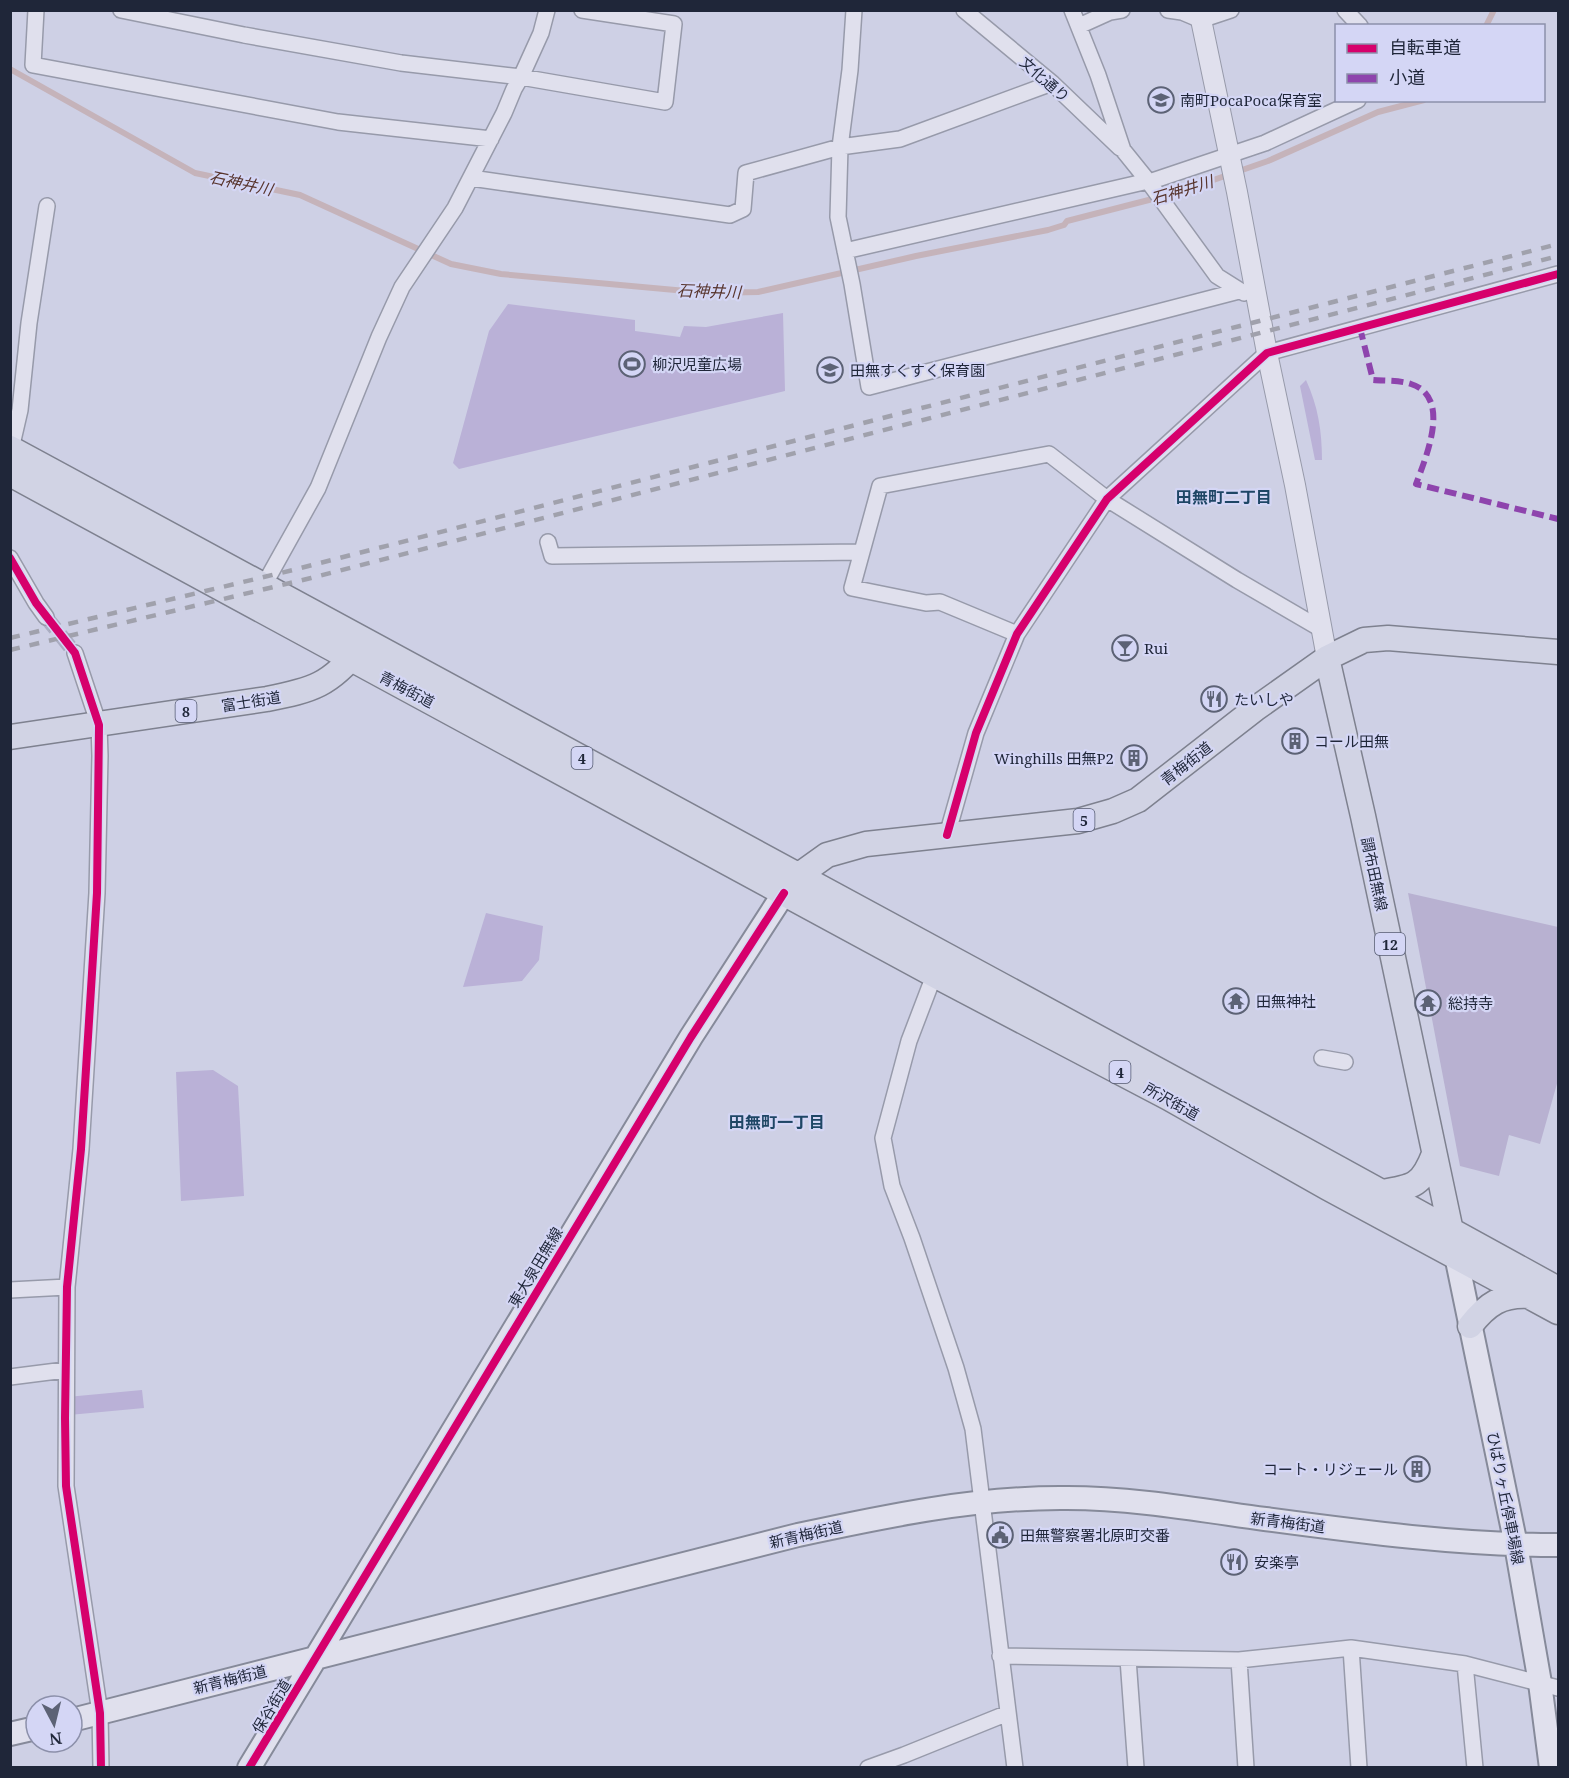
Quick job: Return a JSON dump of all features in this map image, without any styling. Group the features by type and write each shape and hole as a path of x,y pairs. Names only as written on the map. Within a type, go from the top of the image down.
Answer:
{"main road":[{"name":"青梅街道","path":"11,449 264,585 358,650"},
{"name":"青梅街道","path":"10,474 358,650 791,884 827,855 866,844 1078,821 1113,811 1138,800 1256,709 1327,658 1364,640 1388,638 1558,652"},
{"name":"富士街道","path":"10,737 267,699 300,692 327,681 358,650"},
{"name":"調布田無線","path":"1327,658 1451,1231"},
{"name":"所沢街道","path":"791,884 938,977 1167,1097 1328,1188 1558,1312"},
{"name":"所沢街道","path":"791,884 1382,1192 1558,1289"},
{"name":"東大泉田無線","path":"315,1658 691,1037 791,884"},
{"path":"1382,1192 1404,1189 1415,1184 1426,1174 1434,1154"},
{"name":"ひばりヶ丘停車場線","path":"1451,1231 1516,1545 1549,1685 1551,1767"},
{"path":"1470,1326 1482,1311 1493,1303 1512,1295 1530,1296"},
{"name":"新青梅街道","path":"84,1717 798,1535 889,1515 984,1503 1067,1498 1154,1504 1403,1536 1516,1545 1558,1545"},
{"name":"保谷街道","path":"249,1767 315,1658"}],"street":[{"path":"36,10 33,65 338,122 491,139"},
{"path":"121,10 401,63 521,77 665,102 674,24 582,10"},
{"path":"264,585 318,488 379,337 402,287 455,208 471,178 542,33 548,10"},
{"path":"854,10 850,70 840,147 838,217 869,387 1239,291"},
{"name":"文化通り","path":"964,10 1052,83 1123,150"},
{"path":"1072,10 1098,75 1123,150 1168,207 1217,276 1257,300"},
{"path":"1079,26 1110,12 1122,10"},
{"path":"1168,10 1200,15 1231,10"},
{"path":"1345,10 1358,24"},
{"path":"1200,15 1230,156 1266,353 1295,485 1327,658"},
{"path":"471,178 730,215 743,209 746,173 840,147 900,139 1052,83"},
{"path":"845,251 1150,184 1265,143 1354,102"},
{"path":"11,449 20,410 29,323 47,206"},
{"path":"947,835 976,733 1017,634 1107,499 1266,353 1558,274"},
{"path":"1017,634 940,602 926,603 852,588 880,486 1049,454 1107,499 1321,629"},
{"path":"548,542 552,556 861,552"},
{"path":"11,558 46,617"},
{"path":"75,654 99,724 97,893 81,1149 67,1287 66,1486 100,1713 101,1767"},
{"path":"938,977 930,986 909,1041 883,1138 892,1186 962,1385 973,1429 1015,1767"},
{"path":"1322,1058 1345,1062"},
{"path":"10,1290 67,1287"},
{"path":"10,1377 65,1370"},
{"path":"1000,1656 1239,1660 1351,1648 1465,1664 1549,1685"},
{"path":"1351,1648 1359,1767"},
{"path":"1128,1659 1136,1767"},
{"path":"1239,1660 1246,1767"},
{"path":"1465,1664 1475,1767"},
{"path":"868,1767 905,1761 975,1725 1008,1713"}],"shaded area":[{"name":"柳沢児童広場","path":"508,304 635,320 635,331 680,337 684,326 706,327 783,313 785,391 459,469 453,463 489,331"},
{"path":"1306,380 1314,399 1318,419 1322,460 1315,460 1300,386"},
{"path":"1408,893 1558,927 1558,1080 1540,1144 1509,1135 1499,1176 1460,1166"},
{"path":"486,913 543,926 539,960 522,981 463,987"},
{"path":"213,1070 238,1086 244,1196 181,1201 176,1072"},
{"path":"142,1390 144,1408 69,1415 67,1397"}],"waterway":[{"name":"石神井川","path":"1487,24 1494,10"},
{"name":"石神井川","path":"10,69 195,173 300,195 451,264 501,274 708,293 758,292 916,256 1048,230 1064,225 1067,221 1176,193 1268,161 1378,112 1416,102"}],"tunnel":[{"path":"46,617 75,653"}],"railway":[{"path":"10,638 293,570 1558,244"},
{"path":"10,650 311,578 1558,256"}],"marked path":[{"path":"1360,328 1373,380 1411,384 1423,391 1430,401 1433,429 1416,484 1558,519"}],"cycle path":[{"path":"947,835 976,733 1017,634 1107,499 1267,353 1558,274"},
{"path":"10,558 36,603 75,653 99,725 97,893 81,1149 67,1287 65,1418 66,1486 100,1713 101,1768"},
{"path":"249,1768 691,1037 784,893"}],"place":[{"name":"南町PocaPoca保育室","path":"1161,100"},
{"name":"柳沢児童広場","path":"632,364"},
{"name":"田無すくすく保育園","path":"830,370"},
{"name":"Rui","path":"1125,648"},
{"name":"たいしや","path":"1214,699"},
{"name":"コール田無","path":"1295,741"},
{"name":"Winghills 田無P2","path":"1134,758"},
{"name":"田無神社","path":"1236,1001"},
{"name":"総持寺","path":"1428,1003"},
{"name":"コート・リジェール","path":"1417,1469"},
{"name":"田無警察署北原町交番","path":"1000,1535"},
{"name":"安楽亭","path":"1234,1562"}],"district":[{"name":"田無町二丁目","path":"1224,497"},
{"name":"田無町一丁目","path":"777,1122"}]}
